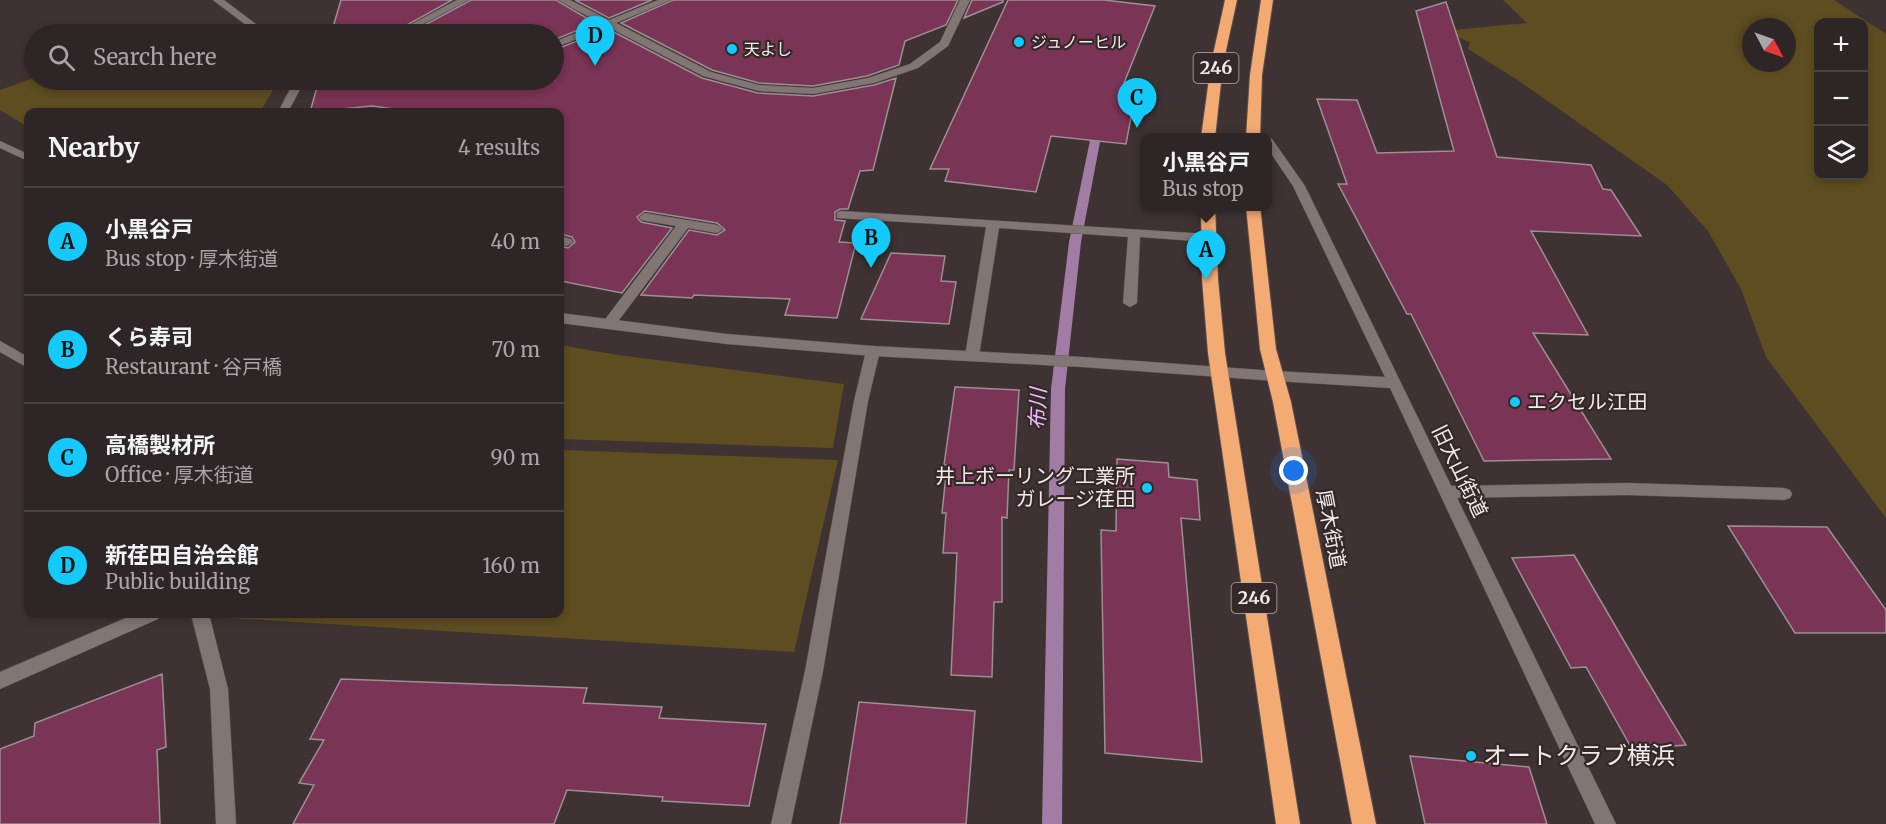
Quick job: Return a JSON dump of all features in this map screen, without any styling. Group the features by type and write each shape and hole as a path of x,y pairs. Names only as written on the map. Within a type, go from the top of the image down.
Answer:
{"highway":[{"name":"246","path":"1209,133 1217,64 1231,0"},
{"name":"246","path":"1253,133 1256,75 1267,0"},
{"name":"246","path":"1208,211 1208,238 1219,372 1225,399 1288,824"},
{"name":"厚木街道","path":"1252,211 1268,349 1285,414 1364,824"}],"street":[{"path":"218,0 250,24"},
{"path":"417,24 464,0"},
{"path":"563,0 719,79 759,88 813,91 870,81 914,66 944,44 965,0"},
{"path":"564,41 666,0"},
{"path":"285,108 295,90"},
{"name":"旧大山街道","path":"1254,123 1262,133"},
{"path":"0,144 24,156"},
{"name":"旧大山街道","path":"1272,148 1299,186 1448,492 1577,768 1606,824"},
{"path":"841,215 1208,238"},
{"path":"645,217 717,229"},
{"path":"608,325 684,224"},
{"path":"972,356 993,224"},
{"path":"1130,303 1134,233"},
{"path":"564,319 727,339 873,351 1082,362 1395,383"},
{"path":"0,346 24,361"},
{"path":"781,824 814,671 861,400 873,351"},
{"path":"1448,492 1627,489 1784,494"},
{"path":"0,681 143,618"},
{"path":"201,618 219,689 226,824"}],"shaded area":[{"path":"1503,0 1834,0 1862,18 1814,18 1814,180 1868,180 1868,22 1886,34 1886,518 1766,357 1741,289 1708,231 1667,185 1516,79 1468,49 1470,42 1443,31 1527,23"},
{"path":"24,82 24,90 273,90 262,108 24,108 24,125 0,110 0,90"},
{"path":"564,346 618,355 844,384 833,448 564,439"},
{"path":"564,450 838,460 794,652 228,618 564,618"}],"building":[{"path":"341,0 452,0 409,24 334,24"},
{"path":"471,0 556,0 595,23 564,36 564,24 427,24"},
{"path":"575,0 652,0 609,18"},
{"path":"673,0 958,0 946,25 905,41 899,65 867,76 813,86 759,83 712,70 621,23"},
{"path":"972,0 1003,0 1003,2 964,18"},
{"path":"1008,0 1104,0 1155,6 1124,83 1137,85 1126,144 1051,136 1036,192 945,181 949,169 930,169"},
{"path":"1446,2 1497,157 1591,165 1603,189 1611,190 1641,236 1531,231 1588,335 1533,333 1611,459 1484,461 1411,314 1407,314 1338,184 1347,184 1317,99 1357,100 1377,153 1454,151 1416,11"},
{"path":"608,29 702,78 758,93 813,96 874,85 896,78 873,170 860,171 848,209 835,212 835,220 845,221 839,242 856,243 837,318 785,315 790,299 641,295 689,230 717,235 725,230 717,223 645,211 637,217 641,222 672,228 622,293 564,282 564,247 568,248 575,242 572,237 564,235 564,108 386,108 372,106 311,108 316,90 564,90 564,46"},
{"path":"891,253 945,256 941,281 956,282 949,324 861,319"},
{"path":"955,387 1019,390 1014,470 1009,470 1007,518 1002,517 1002,602 994,602 992,677 951,675 957,553 943,553 946,513 942,513 947,465 944,465"},
{"path":"1117,459 1168,463 1169,477 1197,480 1200,520 1181,518 1202,762 1105,753 1101,530 1116,531"},
{"path":"1728,526 1827,527 1886,610 1886,633 1795,633"},
{"path":"1574,555 1686,745 1632,749 1586,667 1571,668 1512,558"},
{"path":"162,674 166,747 157,750 160,824 0,824 0,749 34,736 35,723"},
{"path":"341,679 587,688 583,703 662,707 659,718 766,724 749,806 662,801 663,797 567,790 554,824 293,824 314,785 299,783 324,740 310,739"},
{"path":"859,702 975,711 966,824 840,824"},
{"path":"1410,756 1529,767 1547,824 1425,824"}],"waterway":[{"name":"布川","path":"1052,824 1058,389 1075,242 1099,121"}],"place":[{"name":"ジュノーヒル","path":"1019,42"},
{"name":"天よし","path":"732,49"},
{"name":"新荏田自治会館","path":"595,66"},
{"name":"高橋製材所","path":"1137,128"},
{"name":"くら寿司","path":"871,268"},
{"name":"小黒谷戸","path":"1206,280"},
{"name":"エクセル江田","path":"1515,402"},
{"name":"井上ボーリング工業所 ガレージ荏田","path":"1147,488"},
{"name":"オートクラブ横浜","path":"1471,756"}]}
